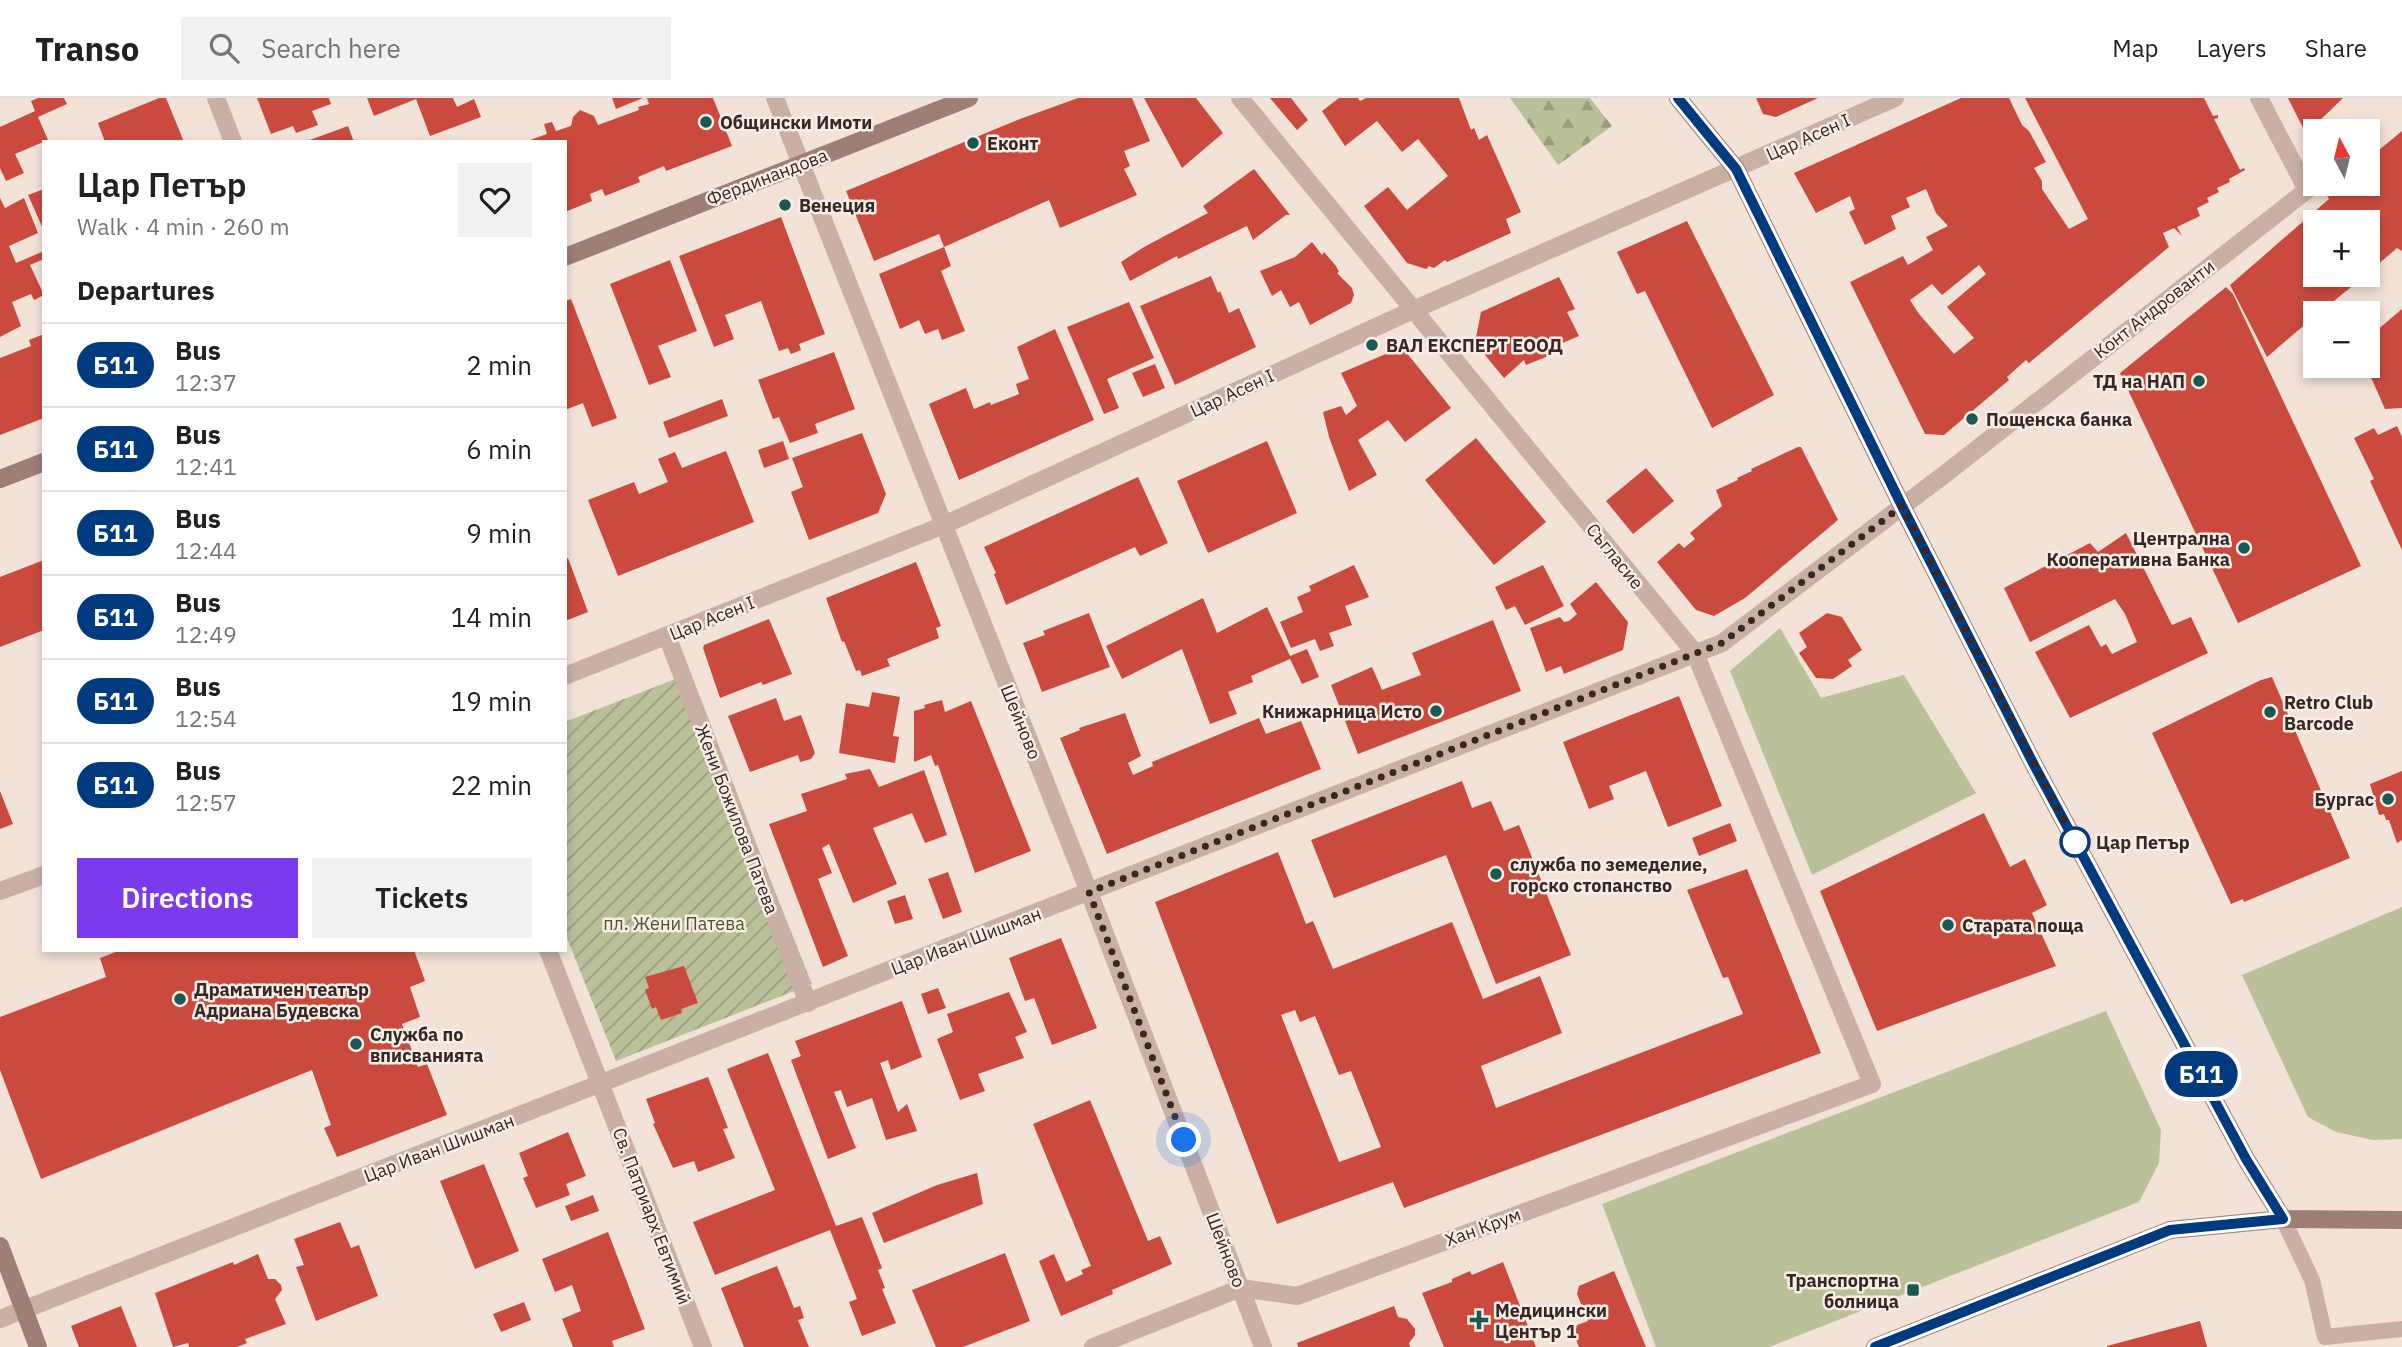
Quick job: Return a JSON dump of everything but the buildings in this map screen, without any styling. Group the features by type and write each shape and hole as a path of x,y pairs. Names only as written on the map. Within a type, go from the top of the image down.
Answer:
{"main road":[{"name":"Фердинандова","path":"567,256 969,98"},
{"path":"1678,98 1736,169 1902,506 2070,832 2246,1159 2283,1219"},
{"path":"0,479 42,463"},
{"path":"1875,1347 2170,1230 2283,1219 2402,1220"},
{"path":"0,1246 38,1347"}],"street":[{"path":"216,98 232,140"},
{"name":"Шейново","path":"775,98 1089,892 1263,1347"},
{"name":"Съгласие","path":"1240,98 1695,653 1872,1084"},
{"name":"Цар Асен I","path":"567,675 944,525 1413,310 1895,98"},
{"name":"Конт Андрованти","path":"1902,506 2307,190 2259,98"},
{"name":"Цар Иван Шишман","path":"0,1320 1722,643 1902,506"},
{"name":"Жени Божилова Патева","path":"667,636 808,1003"},
{"path":"0,891 42,876"},
{"name":"Св. Патриарх Евтимий","path":"549,952 703,1347"},
{"name":"Хан Крум","path":"1093,1347 1241,1288 1297,1296 1872,1084"}],"lane":[{"path":"2283,1219 2312,1280 2325,1337 2402,1329"}],"green space":[{"path":"1510,98 1590,98 1612,126 1558,165"},
{"path":"1780,628 1821,698 1904,675 1976,793 1812,875 1730,671"},
{"name":"пл. Жени Патева","path":"688,674 812,984 616,1061 567,938 567,721"},
{"path":"2402,907 2402,1139 2373,1140 2336,1132 2308,1117 2242,975"},
{"path":"2106,1011 2161,1130 2159,1163 2139,1202 1769,1347 1656,1347 1602,1204"}],"bus line":[{"name":"Б11","path":"1678,98 1736,169 1902,506 2034,765 2246,1159 2283,1219 2170,1230 1875,1347"}],"place":[{"name":"Общински Имоти","path":"706,122"},
{"name":"Еконт","path":"973,143"},
{"name":"Венеция","path":"785,205"},
{"name":"ВАЛ ЕКСПЕРТ ЕООД","path":"1372,345"},
{"name":"ТД на НАП","path":"2199,381"},
{"name":"Пощенска банка","path":"1972,419"},
{"name":"Централна Кооперативна Банка","path":"2244,548"},
{"name":"Книжарница Исто","path":"1436,711"},
{"name":"Retro Club Barcode","path":"2270,712"},
{"name":"Бургас","path":"2388,799"},
{"name":"Цар Петър","path":"2075,842"},
{"name":"служба по земеделие, горско стопанство","path":"1496,874"},
{"name":"Старата поща","path":"1948,925"},
{"name":"Драматичен театър Адриана Будевска","path":"180,999"},
{"name":"Служба по вписванията","path":"356,1044"},
{"name":"Транспортна болница","path":"1913,1290"},
{"name":"Медицински Център 1","path":"1479,1320"}],"route":[{"path":"1184,1140 1089,892 1722,643 1902,506 2077,846 2075,842"}]}
